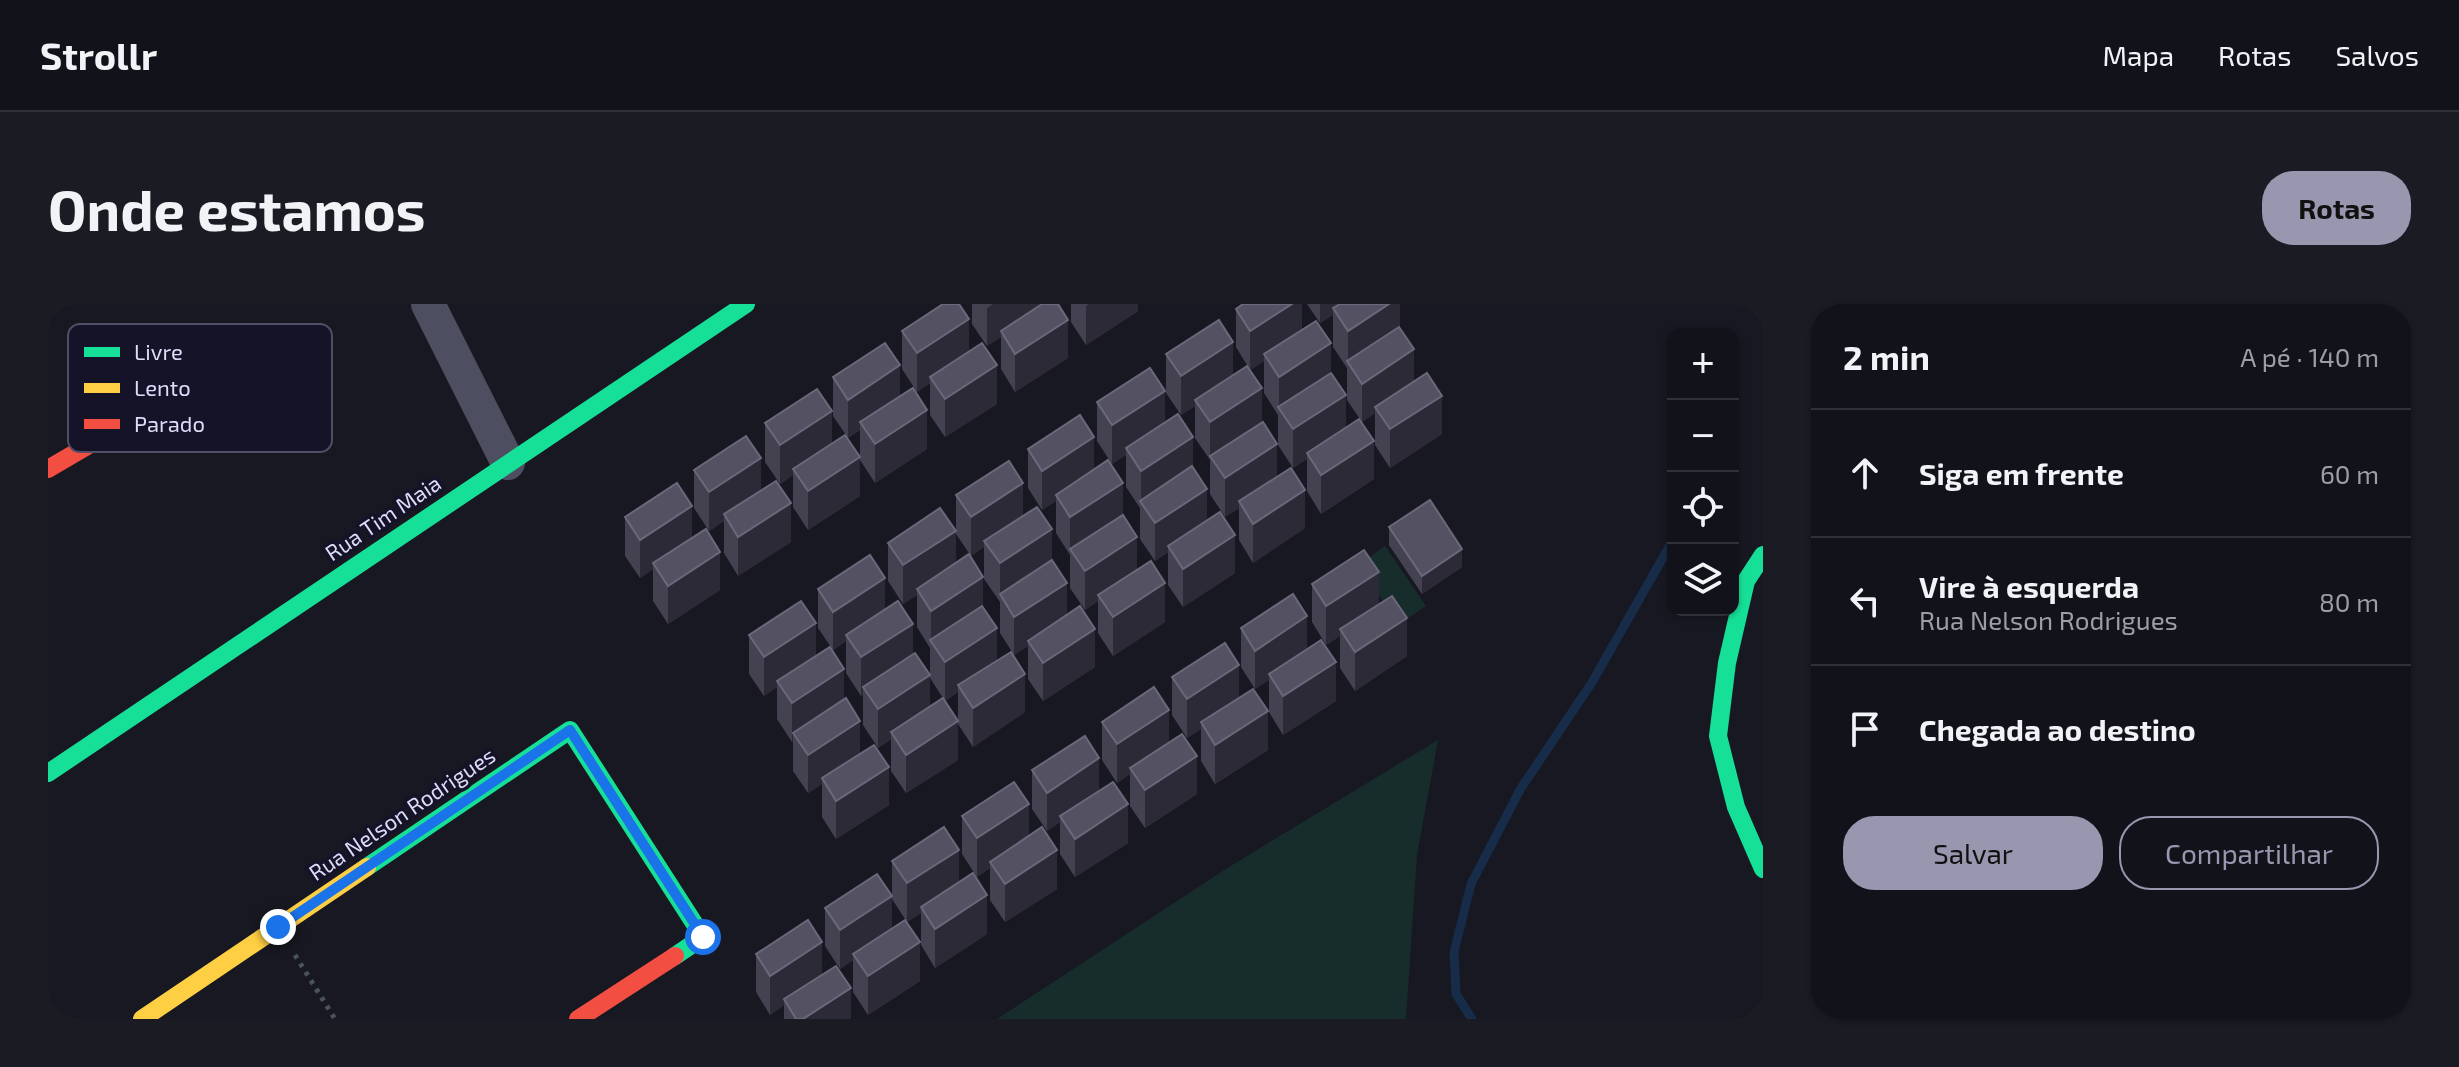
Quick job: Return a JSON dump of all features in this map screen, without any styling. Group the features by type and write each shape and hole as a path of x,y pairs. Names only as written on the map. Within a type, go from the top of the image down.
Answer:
{"street":[{"path":"428,304 508,463"},
{"name":"Rua Tim Maia","path":"48,773 508,463 712,314 746,304"},
{"path":"48,469 77,452"},
{"path":"1763,555 1746,581 1727,663 1718,736 1736,807 1763,869"},
{"name":"Rua Nelson Rodrigues","path":"142,1019 570,730 703,937 578,1019"}],"path":[{"path":"278,927 335,1019"}],"green space":[{"path":"1385,546 1426,606 1399,624 1358,565"},
{"path":"1438,740 1417,855 1406,1019 997,1019 1229,867"}],"building":[{"path":"943,304 959,304 969,319 917,353 902,331"},
{"path":"1042,304 1058,304 1068,320 1015,354 1001,331"},
{"path":"1243,304 1292,304 1250,331 1236,309"},
{"path":"1340,304 1389,304 1348,331 1333,308"},
{"path":"1219,320 1233,342 1181,376 1166,354"},
{"path":"1316,321 1331,343 1279,377 1264,354"},
{"path":"1399,327 1414,349 1362,384 1347,361"},
{"path":"885,343 900,365 848,400 833,377"},
{"path":"982,343 997,365 945,399 930,377"},
{"path":"1247,366 1262,388 1210,422 1195,400"},
{"path":"1150,368 1165,391 1112,425 1097,402"},
{"path":"1331,373 1346,395 1293,429 1278,407"},
{"path":"1427,373 1442,396 1390,429 1375,407"},
{"path":"913,388 927,410 875,444 860,422"},
{"path":"817,389 832,411 780,445 765,423"},
{"path":"1178,414 1193,437 1141,471 1126,448"},
{"path":"1080,415 1094,437 1042,471 1028,449"},
{"path":"1359,419 1374,441 1321,475 1307,453"},
{"path":"1263,422 1277,444 1225,478 1210,456"},
{"path":"845,435 860,457 808,491 793,469"},
{"path":"746,436 761,458 709,492 694,470"},
{"path":"1108,460 1123,483 1070,517 1056,495"},
{"path":"1009,461 1023,483 971,517 956,495"},
{"path":"1192,466 1207,489 1155,523 1140,501"},
{"path":"1291,468 1305,490 1253,524 1239,501"},
{"path":"776,481 791,503 738,537 724,514"},
{"path":"677,483 692,506 640,540 625,517"},
{"path":"1430,500 1462,549 1422,576 1389,527"},
{"path":"1037,507 1052,529 1000,563 984,541"},
{"path":"940,508 956,531 903,565 888,543"},
{"path":"1220,512 1235,535 1183,569 1168,546"},
{"path":"1123,515 1137,537 1085,571 1070,549"},
{"path":"706,529 720,552 668,586 653,563"},
{"path":"1364,550 1379,572 1326,606 1312,584"},
{"path":"969,554 983,577 931,611 917,589"},
{"path":"870,555 885,578 833,612 818,589"},
{"path":"1052,560 1067,583 1014,617 1000,594"},
{"path":"1151,561 1165,583 1113,617 1098,595"},
{"path":"1293,594 1307,616 1255,651 1241,628"},
{"path":"1392,596 1407,618 1355,652 1340,629"},
{"path":"801,601 816,623 764,657 749,635"},
{"path":"898,601 913,624 861,657 846,635"},
{"path":"982,606 997,628 945,662 930,640"},
{"path":"1080,606 1095,629 1043,663 1028,641"},
{"path":"1321,640 1336,662 1283,696 1269,674"},
{"path":"1225,643 1239,665 1187,699 1172,677"},
{"path":"830,647 844,669 792,703 777,681"},
{"path":"1011,652 1025,674 973,708 958,685"},
{"path":"915,653 930,675 878,709 863,687"},
{"path":"1154,687 1169,710 1117,744 1102,722"},
{"path":"1253,689 1268,711 1215,745 1201,722"},
{"path":"846,698 860,721 808,755 793,733"},
{"path":"943,698 958,721 906,755 891,732"},
{"path":"1182,734 1197,756 1145,790 1130,768"},
{"path":"1085,736 1099,758 1047,793 1032,770"},
{"path":"874,745 889,767 836,801 822,778"},
{"path":"1014,782 1029,804 977,838 962,816"},
{"path":"1113,782 1128,804 1075,839 1060,816"},
{"path":"944,827 959,850 907,883 892,861"},
{"path":"1042,827 1057,850 1005,884 990,862"},
{"path":"973,873 987,895 935,929 921,907"},
{"path":"877,874 892,896 840,930 825,908"},
{"path":"808,920 822,942 770,976 756,954"},
{"path":"905,920 920,942 868,976 853,954"},
{"path":"836,966 851,988 803,1019 796,1019 784,999"}],"waterway":[{"path":"1472,1019 1456,994 1454,952 1471,884 1521,788 1591,684 1671,544"}],"traffic: fast":[{"path":"48,773 746,304"},
{"path":"1763,555 1746,581 1727,663 1718,736 1736,807 1763,869"},
{"path":"367,867 570,730 703,937 675,956"}],"traffic: slow":[{"path":"142,1019 367,867"}],"traffic: jam":[{"path":"48,469 77,452"},
{"path":"578,1019 675,956"}],"route":[{"path":"278,927 570,730 703,937"}]}
